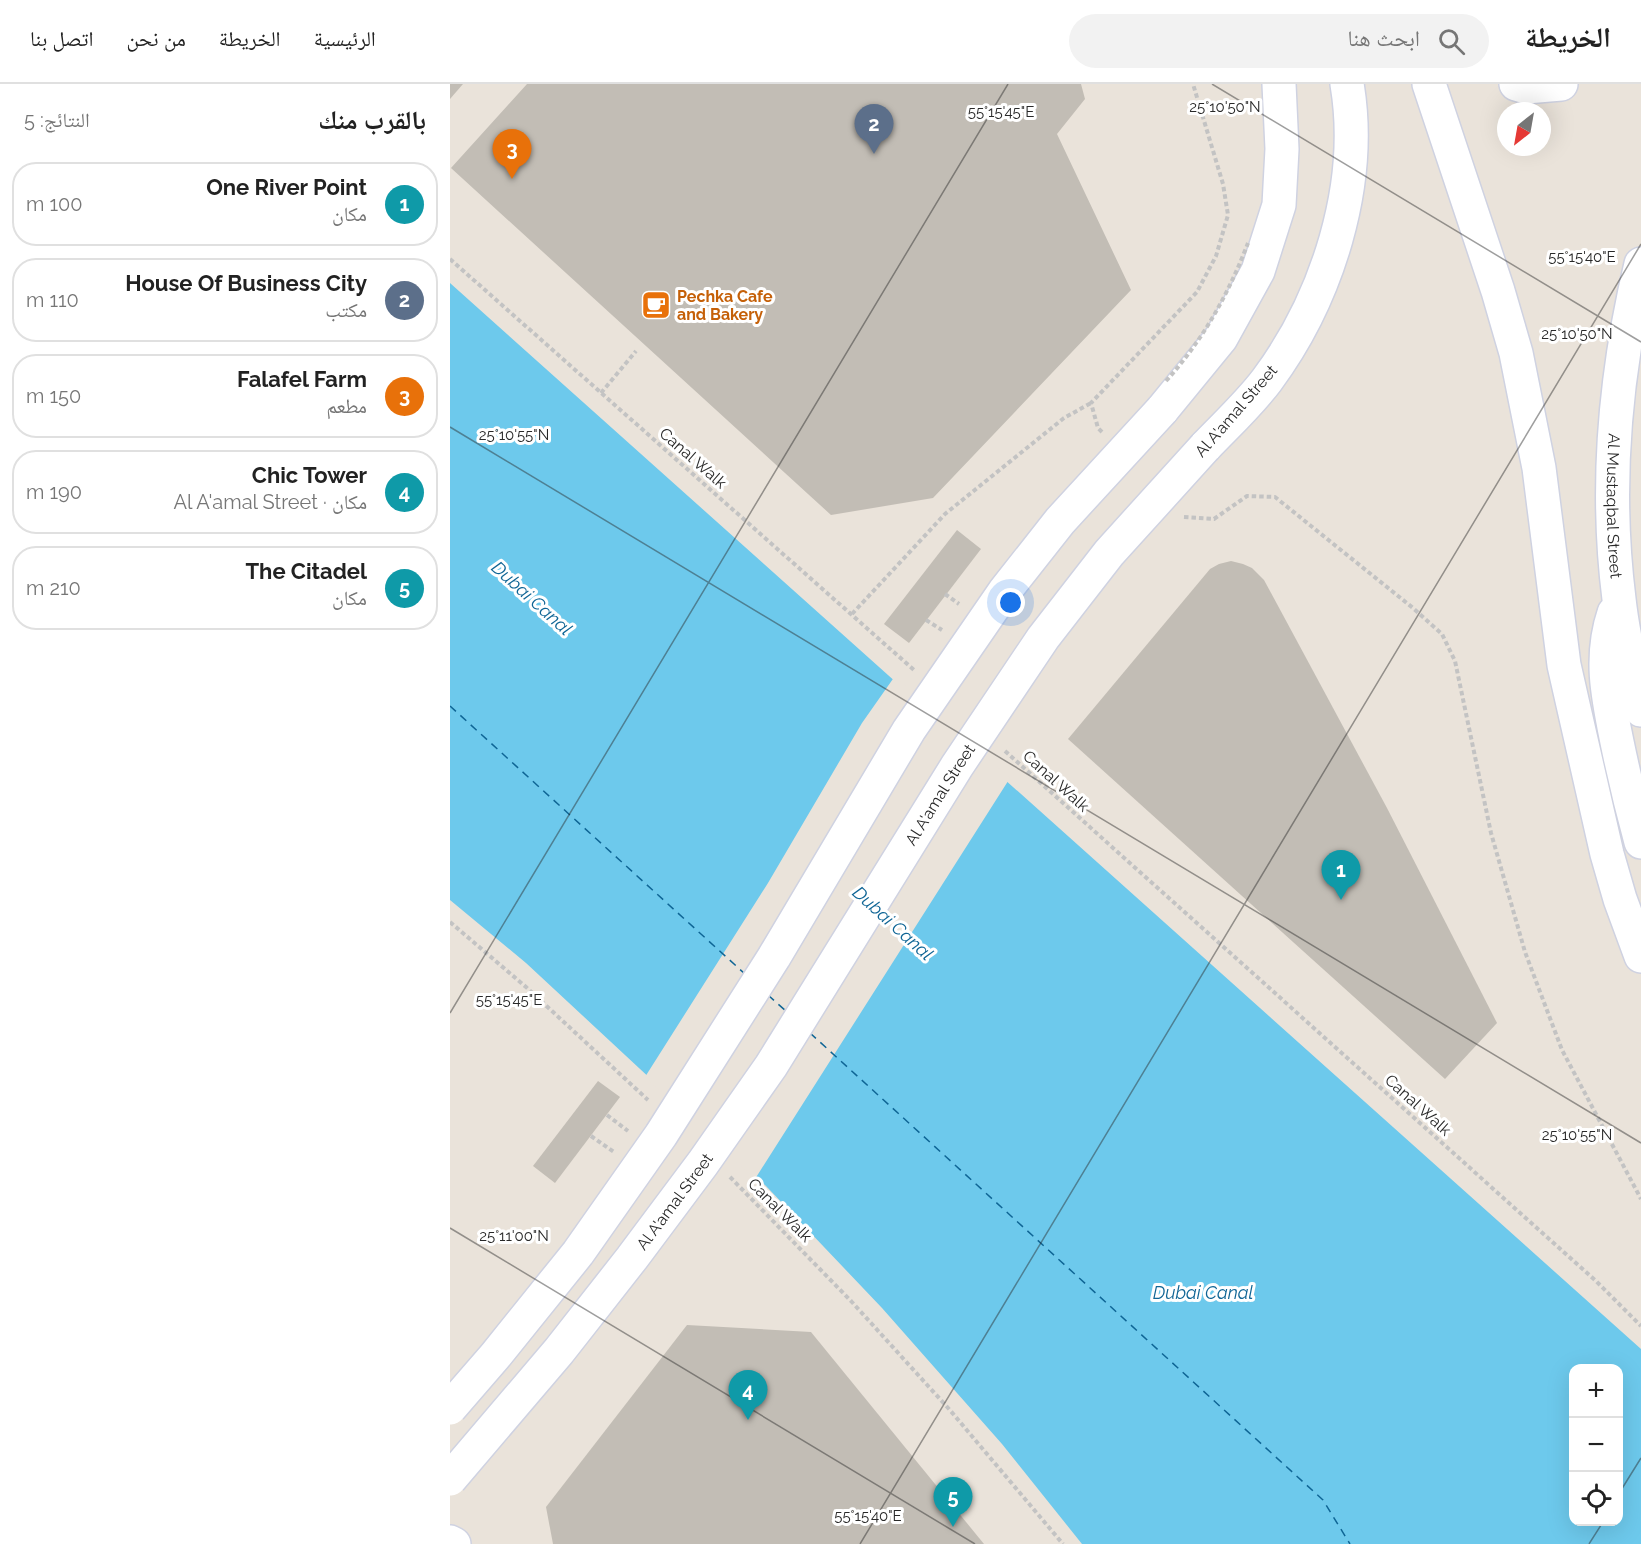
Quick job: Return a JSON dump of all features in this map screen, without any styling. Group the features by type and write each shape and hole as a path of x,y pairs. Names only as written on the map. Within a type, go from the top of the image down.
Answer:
{"street":[{"path":"450,1407 495,1356 578,1253 661,1135 774,957 909,730 1004,592 1060,521 1162,410 1221,338 1258,271 1279,206 1282,149 1279,84"},
{"name":"Al A'amal Street","path":"450,1479 566,1342 703,1163 771,1066 957,765 1043,638 1110,553 1265,381 1282,357 1307,316 1337,236 1348,174 1350,114 1347,84"},
{"path":"1429,84 1516,352 1539,468 1564,665 1607,854 1620,899 1641,956"},
{"path":"1516,84 1526,87 1560,84"},
{"name":"Al Mustaqbal Street","path":"1641,264 1621,370 1612,493 1619,600 1641,711"},
{"path":"1619,600 1606,646 1606,693 1641,842"}],"path":[{"path":"852,614 945,514 1064,418 1091,403 1197,292 1216,256 1228,215 1223,184 1192,84"},
{"name":"Canal Walk","path":"450,259 923,678"},
{"path":"601,393 636,351"},
{"path":"1091,403 1098,428 1106,436"},
{"path":"1178,510 1186,518 1214,519 1247,496 1275,497 1442,634 1455,661 1491,833 1525,952 1562,1050 1641,1199"},
{"path":"945,594 964,608"},
{"path":"926,620 945,632"},
{"name":"Canal Walk","path":"1002,749 1596,1281 1641,1326"},
{"path":"450,922 534,995 656,1108"},
{"path":"607,1115 629,1131"},
{"path":"591,1136 614,1152"},
{"name":"Canal Walk","path":"725,1172 859,1309 949,1409 1063,1544"}],"water":[{"name":"Dubai Canal","path":"450,283 1641,1349 1641,1544 1082,1544 1002,1444 882,1308 766,1186 526,963 450,900"}],"pier":[{"path":"895,676 1010,778 755,1179 645,1077 768,883 862,723"}],"building":[{"path":"450,84 463,84 450,99"},
{"path":"527,84 1081,84 1085,99 1057,134 1131,290 933,498 831,515 451,168"},
{"path":"957,530 981,549 909,643 884,624"},
{"path":"1231,561 1252,568 1264,580 1387,808 1497,1023 1445,1079 1068,739 1210,569"},
{"path":"598,1081 620,1097 555,1183 533,1166"},
{"path":"687,1325 811,1332 984,1544 553,1544 546,1507"}],"ferry route":[{"path":"450,706 745,974"},
{"path":"768,995 787,1012"},
{"path":"810,1033 1323,1500 1350,1544"}],"place":[{"name":"House Of Business City","path":"874,154"},
{"name":"Falafel Farm","path":"512,179"},
{"name":"Pechka Cafe and Bakery","path":"656,305"},
{"name":"One River Point","path":"1341,900"},
{"name":"Chic Tower","path":"748,1420"},
{"name":"The Citadel","path":"953,1527"}]}
